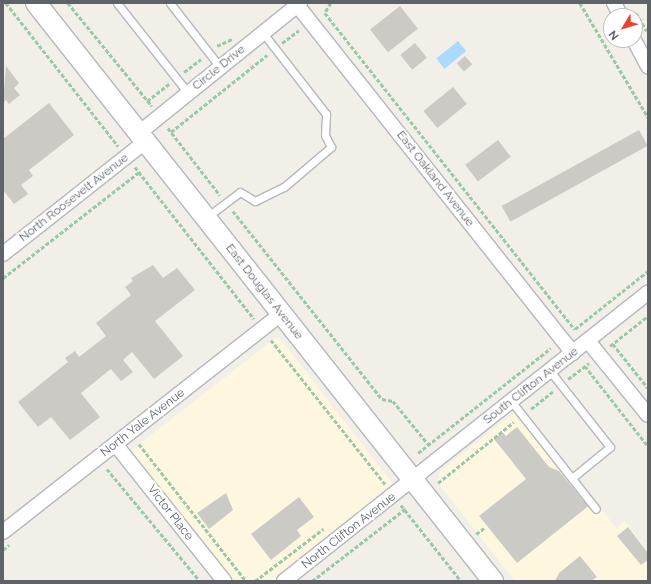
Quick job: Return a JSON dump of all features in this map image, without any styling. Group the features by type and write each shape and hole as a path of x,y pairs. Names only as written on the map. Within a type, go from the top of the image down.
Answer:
{"main road":[{"name":"East Douglas Avenue","path":"36,3 493,581"}],"street":[{"name":"Circle Drive","path":"142,137 160,116 299,4"},
{"name":"East Oakland Avenue","path":"299,4 310,21 573,353"},
{"path":"638,48 648,66"},
{"name":"North Roosevelt Avenue","path":"3,254 126,156 142,137"},
{"name":"South Clifton Avenue","path":"413,480 648,292"},
{"name":"North Yale Avenue","path":"3,532 116,445 281,314"},
{"path":"588,341 648,416"},
{"name":"Victor Place","path":"116,445 224,581"},
{"name":"North Clifton Avenue","path":"284,581 413,480"}],"lane":[{"path":"117,3 188,93"},
{"path":"170,3 220,67"},
{"path":"206,218 240,192 254,202 284,187 331,147 325,135 326,114 263,33"},
{"path":"550,371 610,447 572,478"},
{"path":"511,402 596,508"}],"path":[{"path":"6,3 461,581"},
{"path":"68,3 160,116 171,132 382,399 393,401 428,445"},
{"path":"331,3 325,13 575,329"},
{"path":"580,3 648,117"},
{"path":"171,132 275,48 327,10"},
{"path":"3,278 139,172"},
{"path":"418,453 648,271"},
{"path":"438,483 648,316"},
{"path":"613,344 648,388"},
{"path":"584,366 648,446"},
{"path":"138,443 246,581"},
{"path":"107,468 200,581"},
{"path":"378,488 384,483"},
{"path":"312,581 405,509"},
{"path":"255,581 329,525"}],"shaded area":[{"path":"275,338 281,340 393,484 388,491 274,581 231,581 132,457 132,450"},
{"path":"522,407 616,528 625,521 648,551 648,581 515,581 438,483 440,471"}],"water":[{"path":"458,41 466,51 444,69 436,59"}],"building":[{"path":"400,6 418,29 388,52 370,29"},
{"path":"415,43 427,58 412,70 400,55"},
{"path":"465,56 472,64 464,72 457,63"},
{"path":"6,66 19,83 14,88 20,95 9,104 6,100 3,103"},
{"path":"453,87 467,104 437,128 423,111"},
{"path":"49,103 74,135 29,170 33,176 21,185 28,194 14,204 3,190 3,139"},
{"path":"639,130 648,146 510,222 502,206"},
{"path":"498,140 511,157 478,181 465,165"},
{"path":"153,265 163,278 177,268 195,290 155,321 183,356 154,379 132,352 123,360 133,372 121,381 111,369 81,393 100,417 70,440 51,417 38,427 18,402 68,362 65,358 75,351 79,357 106,336 96,323 131,295 125,287 133,281 131,278"},
{"path":"517,427 549,467 559,471 583,500 586,498 591,504 517,563 479,516 526,479 494,439 502,432 506,436"},
{"path":"226,493 233,510 209,529 197,513"},
{"path":"299,497 314,517 297,530 301,536 271,560 251,534"},
{"path":"628,527 648,553 648,560 641,565 617,536"},
{"path":"580,556 597,577 591,581 555,581 559,573"}]}
